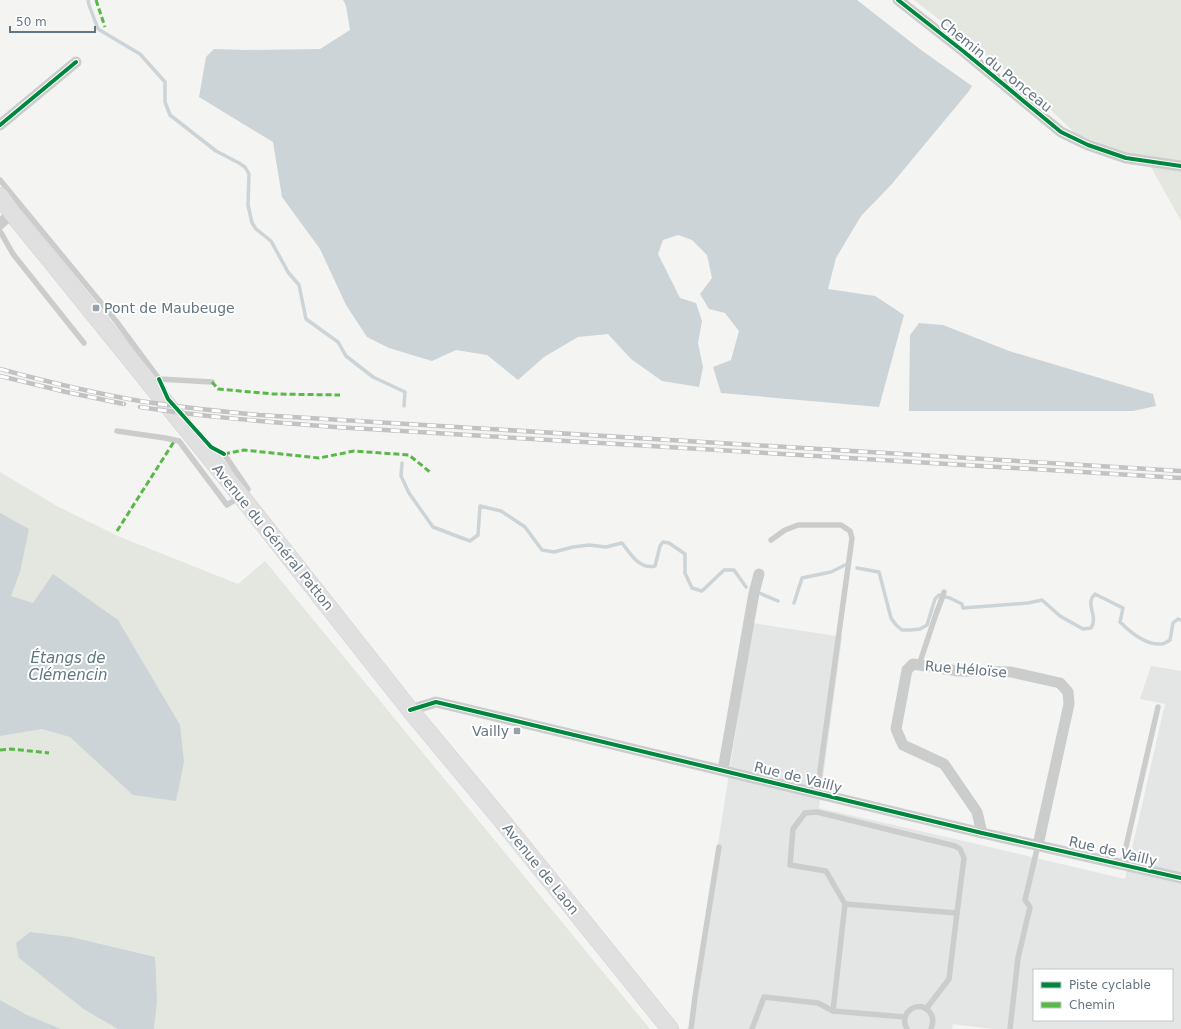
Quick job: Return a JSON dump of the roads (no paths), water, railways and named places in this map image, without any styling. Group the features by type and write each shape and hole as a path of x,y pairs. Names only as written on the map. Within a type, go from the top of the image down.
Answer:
{"main road":[{"name":"Avenue du Général Patton","path":"0,196 6,219 112,325 241,496 410,710"},
{"name":"Avenue de Laon","path":"410,710 499,817 670,1029"}],"street":[{"name":"Chemin du Ponceau","path":"898,0 963,51 1061,132 1088,145 1126,158 1181,166"},
{"path":"0,125 76,62"},
{"path":"724,770 754,593 759,574"},
{"name":"Rue Héloïse","path":"982,833 978,812 944,764 903,745 896,729 907,670 913,664 958,671 1011,672 1060,683 1068,692 1068,704 1038,845"},
{"name":"Rue de Vailly","path":"410,710 436,702 982,833 1181,878"}],"lane":[{"path":"0,180 112,325 159,379 212,382"},
{"path":"0,231 13,254 84,343"},
{"path":"117,431 179,441 227,505 241,496 248,489 224,454"},
{"path":"771,540 785,530 798,525 841,525 850,531 852,538 817,793"},
{"path":"919,665 944,592"},
{"path":"1122,864 1158,707"},
{"path":"833,1011 845,904 826,871 790,865 793,829 805,813 817,812 955,846 960,849 964,858 948,979 926,1009"},
{"path":"1010,1029 1018,958 1030,907 1025,900 1038,845"},
{"path":"691,1029 719,847"},
{"path":"845,904 957,913"},
{"path":"752,1029 764,997 818,1003 833,1011 905,1017"},
{"path":"907,1029 904,1022 905,1017 910,1010 918,1006 926,1009 932,1015 933,1023 931,1029"}],"water":[{"path":"343,0 857,0 921,50 972,86 891,185 861,216 836,258 828,289 875,296 904,315 879,407 721,393 713,367 731,360 739,331 725,313 709,309 700,294 712,278 707,255 692,240 678,235 663,240 658,254 680,298 696,303 702,321 698,343 703,367 699,387 662,381 631,359 608,334 578,337 544,357 518,380 487,355 456,350 432,361 389,348 367,337 346,305 320,249 282,197 273,142 199,97 206,57 214,49 320,49 350,30 346,6"},
{"path":"919,323 943,325 1009,351 1153,394 1156,406 1133,411 909,411 910,335"},
{"name":"Étangs de Clémencin","path":"0,513 29,529 20,572 11,596 33,603 53,574 118,620 180,725 184,762 176,801 133,795 70,737 42,729 0,736"},
{"path":"30,932 71,937 155,957 157,999 154,1029 118,1029 85,1010 19,958 16,943"},
{"path":"0,1000 27,1015 61,1029 0,1029"}],"waterway":[{"path":"88,0 98,29 140,54 165,82 165,102 170,115 216,151 245,167 249,174 248,205 252,223 256,229 271,241 288,272 299,285 306,319 338,342 346,356 373,377 405,392 404,406"},
{"path":"402,463 401,476 409,493 433,527 470,541 478,535 480,506 501,511 525,527 542,550 554,552 573,547 589,545 606,547 622,543 636,560 644,566 649,567 655,566 660,546 663,542 669,543 685,554 685,573 692,588 702,591 724,570 734,570 746,587"},
{"path":"794,603 802,578 831,572 845,565"},
{"path":"857,568 879,572 891,618 902,630 920,629 927,625 935,599 939,595 950,598 962,604 963,608 1028,603 1042,600 1060,616 1083,629 1091,628 1093,624 1091,602 1095,594 1123,608 1120,622 1139,637 1155,644 1163,644 1170,640 1173,623 1178,619 1181,620"},
{"path":"759,593 778,601"}],"railway":[{"path":"0,369 67,386 134,400 180,407 259,415 1181,471"},
{"path":"0,376 124,404"},
{"path":"140,407 212,416 335,427 1181,478"}],"place":[{"name":"Pont de Maubeuge","path":"96,308"},
{"name":"Vailly","path":"517,731"}]}
